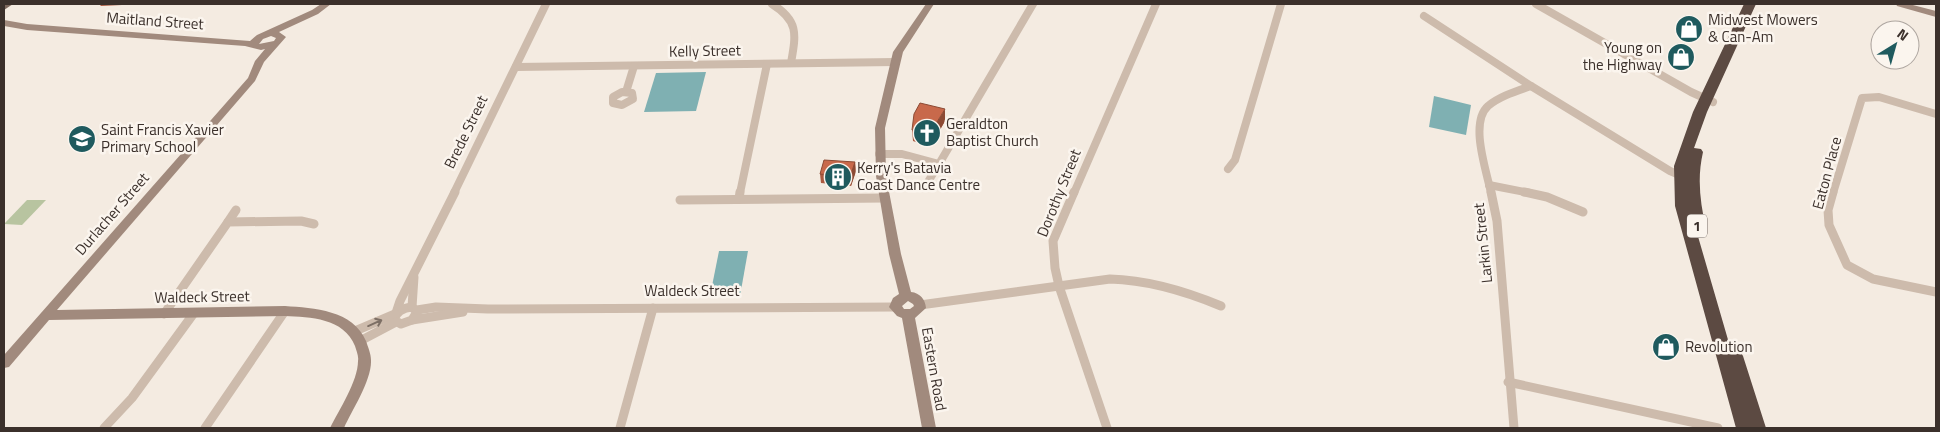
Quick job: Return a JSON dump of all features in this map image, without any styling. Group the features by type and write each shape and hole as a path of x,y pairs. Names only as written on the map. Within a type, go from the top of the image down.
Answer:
{"highway":[{"name":"1","path":"1750,4 1681,166 1686,177 1706,262 1757,428"},
{"name":"1","path":"1686,177 1682,206 1745,428"}],"main road":[{"path":"4,7 8,4"},
{"name":"Durlacher Street","path":"268,34 327,4"},
{"path":"906,296 895,254 885,198 879,154 880,128 895,62 904,41 930,4"},
{"path":"1900,4 1936,14"},
{"name":"Durlacher Street","path":"4,362 252,79 260,61 298,20"},
{"name":"Maitland Street","path":"4,23 27,27"},
{"name":"Maitland Street","path":"4,27 221,41 246,43 256,46 277,42"},
{"path":"260,61 256,40 268,34 280,35 277,42"},
{"name":"Maitland Street","path":"221,41 268,34"},
{"path":"906,296 917,299 920,304 918,310 908,315 898,312 895,306 897,301 906,296"},
{"name":"Waldeck Street","path":"45,315 285,312 321,314 338,320 358,336"},
{"name":"Eastern Road","path":"908,315 929,428"},
{"path":"337,428 356,387 365,360 358,336"}],"street":[{"name":"Brede Street","path":"396,316 400,301 415,274 546,4"},
{"path":"772,4 782,9 792,18 795,35 791,63"},
{"path":"782,9 790,4"},
{"path":"926,185 1033,4"},
{"name":"Dorothy Street","path":"1107,428 1059,286 1054,268 1053,241 1156,4"},
{"path":"1228,169 1235,160 1281,4"},
{"path":"1541,5 1709,101"},
{"path":"1424,16 1531,86 1670,172 1686,177"},
{"name":"Kelly Street","path":"516,67 895,62"},
{"path":"738,199 768,64"},
{"path":"626,92 634,66"},
{"name":"Larkin Street","path":"1514,428 1508,382 1497,221 1478,129 1487,107 1513,92 1531,86"},
{"name":"Eaton Place","path":"1936,114 1879,97 1862,98 1828,210 1829,225 1843,260 1854,270 1873,279 1936,292"},
{"path":"879,154 902,154 939,164"},
{"path":"1490,185 1546,197 1583,212"},
{"path":"680,200 885,198"},
{"path":"164,314 236,210"},
{"path":"228,222 301,221 314,224"},
{"name":"Brede Street","path":"414,309 415,274"},
{"path":"920,304 1110,279 1133,279 1198,296 1221,306"},
{"name":"Waldeck Street","path":"488,309 412,320 405,323 396,316 406,308 436,307 488,309 895,306"},
{"path":"620,428 653,308"},
{"path":"412,320 417,315 414,309"},
{"path":"205,428 285,312"},
{"path":"104,428 132,398 194,313"},
{"path":"358,336 396,316"},
{"path":"1508,382 1718,428"}],"green space":[{"path":"27,200 46,200 22,225 4,224"}],"water":[{"path":"706,72 696,111 644,112 656,73"},
{"path":"1434,96 1471,105 1466,135 1429,127"},
{"path":"719,251 748,251 740,296 710,296"}],"building":[{"path":"920,103 945,109 929,135 912,130 914,114"},
{"path":"824,160 855,162 850,177 820,174"}],"place":[{"name":"Midwest Mowers & Can-Am","path":"1689,29"},
{"name":"Young on the Highway","path":"1681,57"},
{"name":"Geraldton Baptist Church","path":"927,133"},
{"name":"Saint Francis Xavier Primary School","path":"82,139"},
{"name":"Kerry's Batavia Coast Dance Centre","path":"838,177"},
{"name":"Revolution","path":"1666,347"}]}
